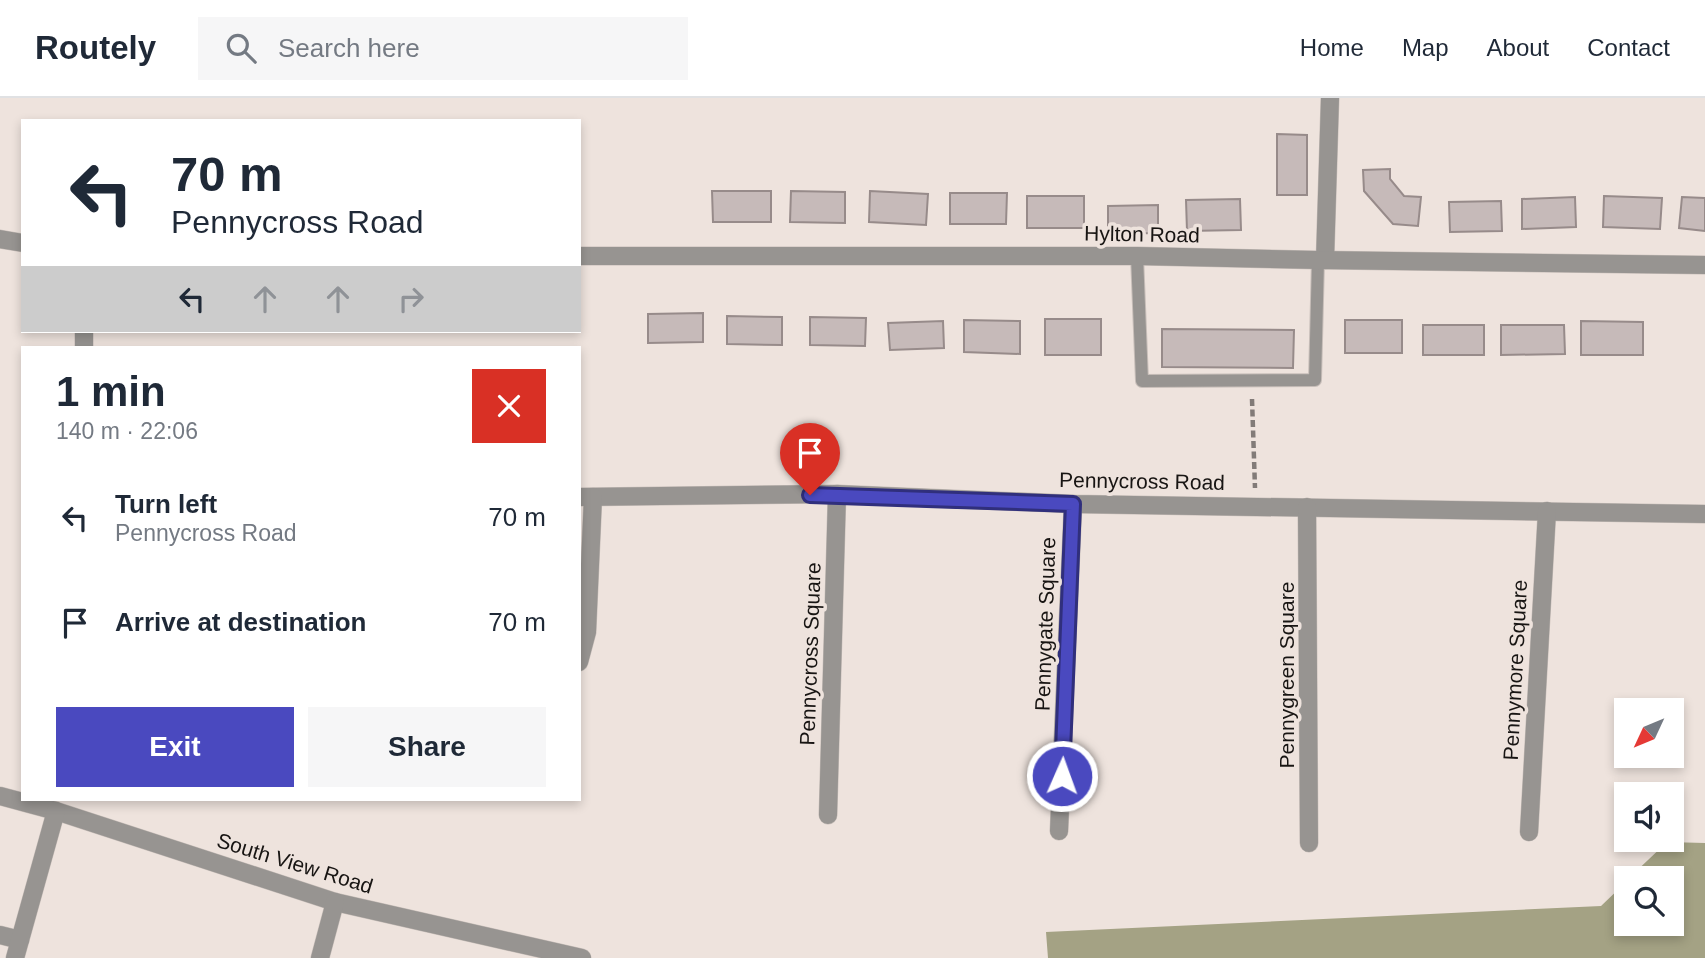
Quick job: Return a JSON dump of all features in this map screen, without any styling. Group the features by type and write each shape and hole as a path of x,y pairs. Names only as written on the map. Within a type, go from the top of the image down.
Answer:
{"street":[{"path":"1322,260 1330,98"},
{"path":"0,239 21,243"},
{"name":"Hylton Road","path":"581,256 1137,256 1705,265"},
{"name":"Pennycross Road","path":"586,497 837,494 1073,504 1705,514"},
{"name":"Pennycross Square","path":"828,815 837,494"},
{"path":"581,654 587,632 586,497"},
{"name":"Pennygate Square","path":"1059,831 1073,504"},
{"name":"Pennygreen Square","path":"1307,506 1309,843"},
{"name":"Pennymore Square","path":"1529,832 1547,511"},
{"name":"South View Road","path":"0,796 57,811 335,902 582,958"},
{"path":"15,958 57,811"},
{"path":"320,958 335,902"},
{"path":"0,935 20,940"}],"lane":[{"path":"1137,256 1142,381 1315,380 1322,260"}],"path":[{"path":"1251,380 1255,506"}],"shaded area":[{"path":"1684,842 1705,843 1705,958 1048,958 1046,932 1601,906 1614,894 1614,936 1684,936 1684,866 1642,866 1656,852 1684,852"}],"building":[{"path":"1277,134 1307,135 1307,195 1277,195"},
{"path":"1390,169 1390,179 1404,196 1421,197 1418,226 1393,224 1364,191 1363,170"},
{"path":"712,191 771,191 771,222 713,222"},
{"path":"791,191 845,192 845,223 790,222"},
{"path":"870,191 928,194 926,225 869,222"},
{"path":"950,193 1007,193 1006,224 950,224"},
{"path":"1027,196 1084,196 1084,228 1027,228"},
{"path":"1604,196 1662,198 1660,229 1603,227"},
{"path":"1575,197 1576,227 1522,229 1522,199"},
{"path":"1682,197 1705,198 1705,231 1679,228"},
{"path":"1240,199 1241,230 1187,231 1186,200"},
{"path":"1501,201 1502,231 1450,232 1449,202"},
{"path":"1158,205 1158,233 1108,234 1108,206"},
{"path":"703,313 703,342 648,343 648,314"},
{"path":"727,316 782,317 782,345 727,344"},
{"path":"810,317 866,318 865,346 810,345"},
{"path":"1045,319 1101,319 1101,355 1045,355"},
{"path":"964,320 1020,321 1020,354 964,352"},
{"path":"1345,320 1402,320 1402,353 1345,353"},
{"path":"943,321 944,348 890,350 888,323"},
{"path":"1581,321 1643,322 1643,355 1581,355"},
{"path":"1423,325 1484,325 1484,355 1423,355"},
{"path":"1501,325 1564,325 1565,354 1501,355"},
{"path":"1162,329 1294,330 1293,368 1162,367"}],"route":[{"path":"810,495 1073,504 1062,776"}]}
